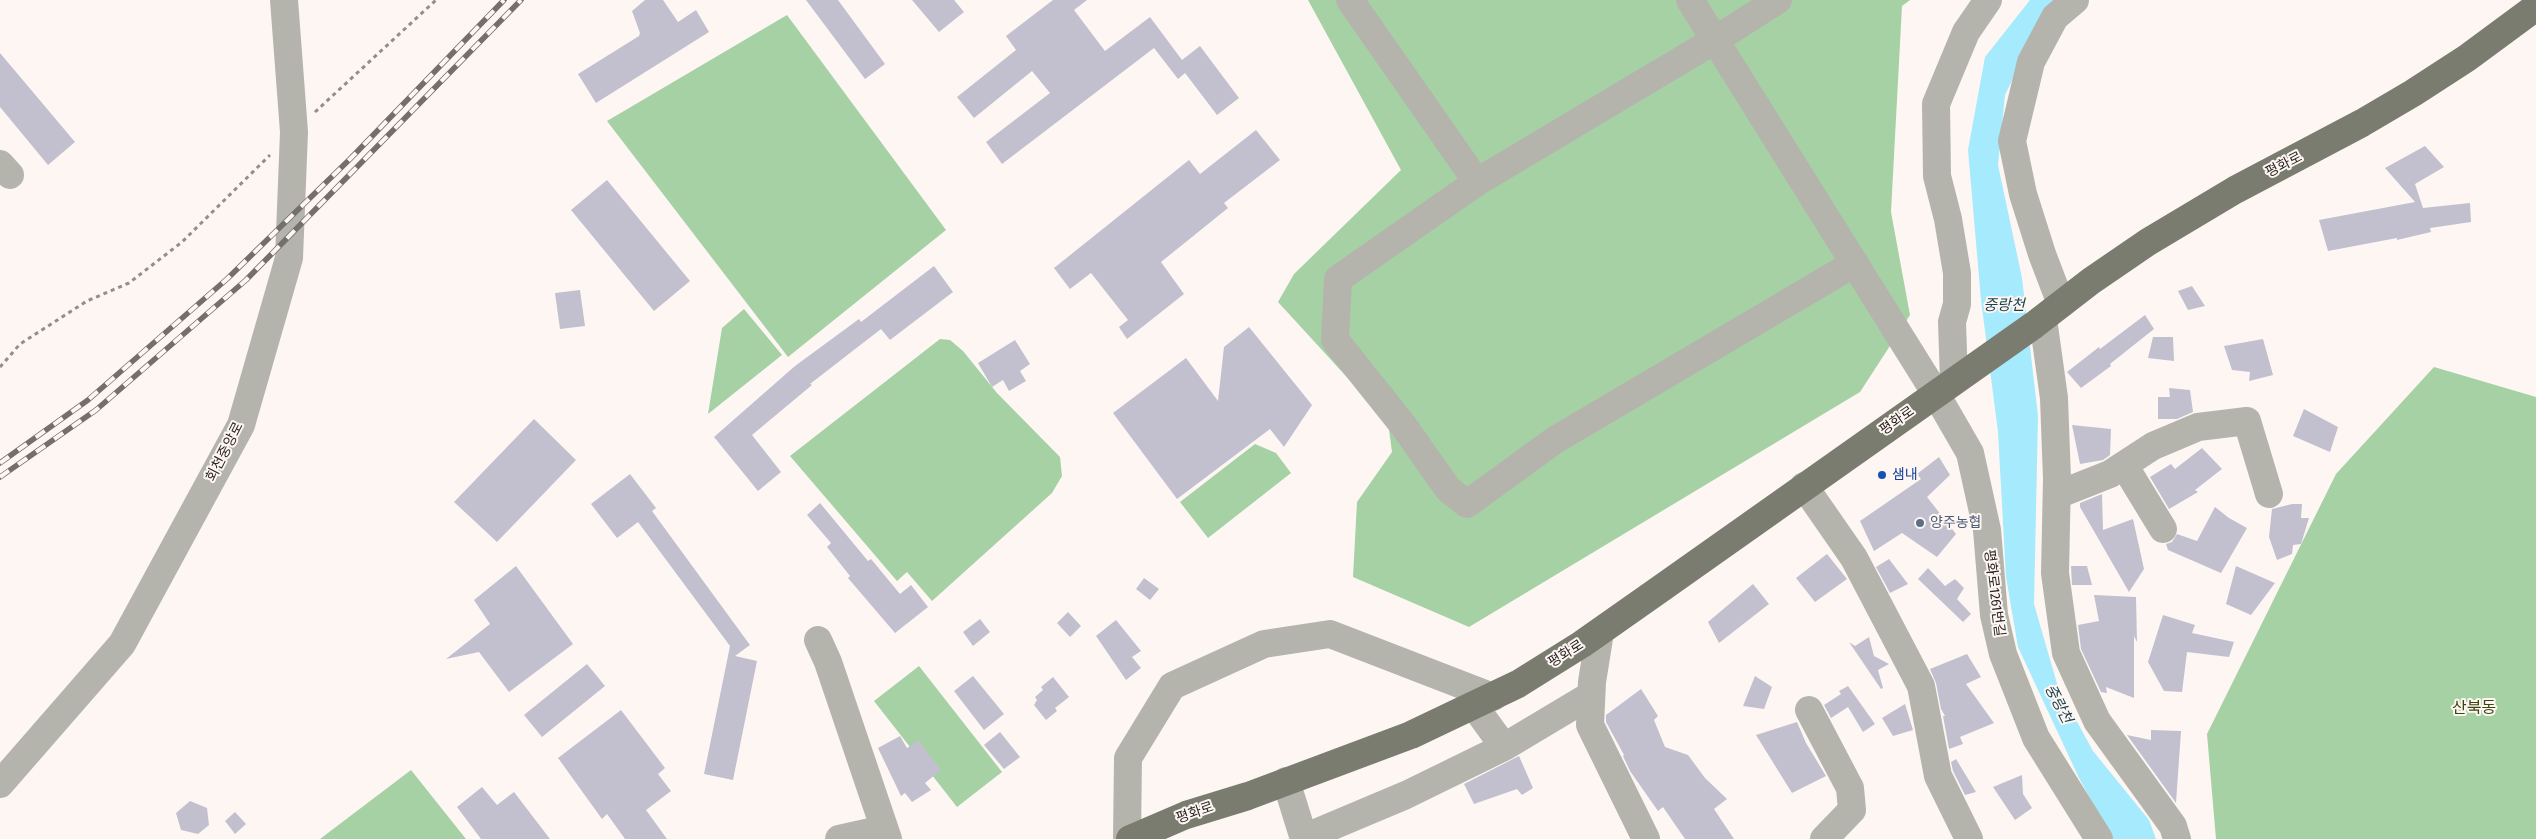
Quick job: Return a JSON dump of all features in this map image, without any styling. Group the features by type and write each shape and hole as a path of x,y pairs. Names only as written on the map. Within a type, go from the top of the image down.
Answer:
{"main road":[{"name":"평화로","path":"1129,839 1186,815 1411,735 1484,702 1518,684 1600,632 2046,316 2091,280 2235,190 2362,124 2413,93 2467,58 2536,7"}],"street":[{"name":"회천중앙로","path":"0,784 122,644 240,425 289,258 294,132 284,0"},
{"path":"1350,0 1477,182"},
{"name":"평화로1261번길","path":"1690,0 1855,263 1945,388 1970,453 1987,530 1994,615 2003,654 2036,738 2099,839"},
{"path":"1778,0 1716,40 1477,182 1338,279 1335,340 1403,425 1448,490 1467,504 1555,440 1855,263"},
{"path":"1945,388 1952,322 1957,304 1957,273 1948,219 1937,176 1936,104 1966,32 1988,0"},
{"path":"2075,0 2055,18 2031,62 2012,141 2023,194 2042,254 2054,398 2057,495 2055,573 2066,653 2097,721 2173,826 2177,839"},
{"path":"2057,495 2110,474 2153,446 2198,427 2247,421 2268,494"},
{"path":"2124,465 2163,529"},
{"path":"1804,486 1854,558 1921,686 1938,776 1969,839"},
{"path":"1600,632 1591,695 1590,725 1646,839"},
{"path":"1129,839 1128,758 1172,686 1264,644 1330,634 1484,702 1504,747"},
{"path":"818,640 828,662 886,834 839,839"},
{"path":"1286,781 1304,838 1406,795 1504,747 1591,695"},
{"path":"1809,710 1850,788 1852,810 1824,839"}],"path":[{"path":"0,367 20,344 87,301 129,283 182,242"}],"green space":[{"path":"1308,0 1910,0 1902,6 1891,212 1910,315 1860,392 1469,627 1353,577 1357,502 1392,452 1388,422 1278,302 1294,274 1401,170"},
{"path":"787,15 946,230 788,357 607,121"},
{"path":"744,309 782,355 708,414 722,328"},
{"path":"940,339 950,340 963,351 997,393 1060,457 1062,476 1052,493 932,601 907,572 897,581 790,456"},
{"path":"2434,367 2536,397 2536,839 2216,839 2207,734 2336,474"},
{"path":"1255,444 1276,453 1291,473 1208,538 1180,502"},
{"path":"919,666 1002,772 957,807 874,701"},
{"path":"411,770 466,839 320,839"}],"water":[{"name":"중랑천","path":"2030,0 2059,0 2046,10 2005,95 1998,165 2022,278 2038,416 2034,604 2058,687 2093,751 2149,820 2156,839 2112,839 2079,778 2018,647 2006,577 1998,432 1981,300 1968,150 1985,57"}],"building":[{"path":"645,0 663,0 678,22 696,10 709,32 596,103 578,74 639,36 640,33 632,11"},
{"path":"806,0 838,0 885,64 865,79"},
{"path":"912,0 954,0 964,12 939,32"},
{"path":"1053,0 1087,0 1074,10 1105,51 1150,17 1182,60 1200,46 1239,98 1217,115 1185,73 1178,79 1154,48 1002,164 986,142 1050,93 1032,71 974,118 957,97 1016,50 1006,36"},
{"path":"0,53 75,142 48,165 0,107"},
{"path":"1256,130 1280,160 1224,203 1228,208 1161,262 1184,294 1127,339 1119,327 1128,320 1091,273 1070,289 1054,268 1189,160 1200,174"},
{"path":"2425,146 2444,167 2415,184 2423,208 2470,203 2471,222 2430,228 2431,232 2397,240 2397,238 2328,251 2319,220 2415,202 2385,168"},
{"path":"607,180 690,281 654,311 571,210"},
{"path":"934,266 953,292 890,340 881,329 810,384 812,385 752,435 781,472 758,491 714,437 795,366 859,319 861,322"},
{"path":"2192,286 2205,306 2188,310 2178,291"},
{"path":"580,290 585,326 560,329 555,293"},
{"path":"2145,315 2154,329 2110,364 2111,366 2081,388 2067,372"},
{"path":"1249,327 1312,405 1284,447 1270,429 1177,499 1113,413 1186,358 1218,401 1224,347"},
{"path":"2153,337 2173,337 2174,361 2148,358"},
{"path":"2263,339 2273,375 2249,381 2250,372 2232,370 2224,346"},
{"path":"1015,340 1030,364 1020,371 1026,381 1009,391 1003,380 992,387 978,363"},
{"path":"2169,388 2190,390 2193,412 2177,419 2158,419 2158,397 2170,397"},
{"path":"2304,409 2338,427 2330,452 2293,436"},
{"path":"534,419 576,460 497,542 454,502"},
{"path":"2072,425 2111,429 2110,455 2103,460 2080,464"},
{"path":"2202,448 2222,469 2195,490 2198,492 2169,509 2150,477 2171,464 2175,469"},
{"path":"1939,457 1950,475 1927,497 1956,534 1937,557 1902,533 1874,551 1860,521 1921,479 1917,474"},
{"path":"630,474 656,508 652,511 750,645 735,656 757,661 733,780 704,774 730,646 638,522 617,538 591,504"},
{"path":"2102,494 2103,530 2133,519 2144,569 2129,592 2080,507 2080,503"},
{"path":"820,503 868,561 871,559 900,594 911,585 928,607 895,633 848,578 850,576 827,547 831,543 807,515"},
{"path":"2292,504 2302,504 2301,518 2309,518 2301,544 2293,545 2292,554 2277,560 2269,537 2272,509"},
{"path":"2215,507 2229,518 2247,528 2221,573 2168,550 2166,544 2172,542 2177,534 2197,541"},
{"path":"1827,554 1847,579 1815,602 1796,578"},
{"path":"1889,559 1908,584 1890,593 1876,567"},
{"path":"516,566 573,644 509,692 479,652 446,659 490,624 474,600"},
{"path":"2071,566 2087,566 2092,585 2072,585"},
{"path":"2236,566 2275,583 2251,615 2226,604"},
{"path":"1928,568 1945,586 1955,579 1964,588 1957,599 1971,614 1963,622 1918,579"},
{"path":"1144,578 1159,589 1150,600 1136,589"},
{"path":"1753,584 1769,604 1719,643 1708,622"},
{"path":"2094,595 2136,597 2137,642 2134,636 2134,698 2106,687 2107,693 2101,692 2081,649 2078,625 2099,621"},
{"path":"1068,612 1081,626 1070,637 1057,623"},
{"path":"2163,615 2195,625 2192,633 2234,642 2229,657 2187,652 2182,692 2164,691 2148,662"},
{"path":"980,619 990,632 973,646 963,632"},
{"path":"1116,620 1141,651 1132,657 1141,668 1126,680 1096,636"},
{"path":"1869,637 1874,656 1889,664 1878,670 1883,688 1881,689 1849,642 1855,646"},
{"path":"1967,654 1981,677 1966,684 1994,723 1960,737 1963,744 1949,749 1943,716 1945,716 1941,709 1936,683 1930,669"},
{"path":"587,664 605,686 542,737 524,715"},
{"path":"973,676 1004,714 984,730 954,691"},
{"path":"1755,676 1772,687 1764,709 1743,706"},
{"path":"1053,677 1069,697 1055,708 1057,711 1046,720 1034,705 1037,700 1035,697 1043,690 1041,687"},
{"path":"1848,686 1875,724 1863,732 1848,707 1831,718 1824,705 1841,694 1839,691"},
{"path":"1641,689 1658,716 1654,720 1665,747 1688,755 1705,778 1727,799 1714,809 1734,839 1685,839 1663,807 1658,811 1630,771 1624,755 1606,722 1606,715"},
{"path":"1905,704 1913,730 1893,736 1882,718"},
{"path":"621,710 665,768 658,774 671,791 646,810 667,839 625,839 607,814 602,819 558,758"},
{"path":"1797,722 1806,743 1826,776 1792,793 1756,735"},
{"path":"2151,730 2181,731 2176,803 2127,735 2151,740"},
{"path":"1000,732 1020,757 1004,769 984,745"},
{"path":"900,736 907,748 918,740 941,770 925,783 931,790 912,802 905,793 901,796 878,748"},
{"path":"1519,756 1533,788 1522,795 1517,789 1474,804 1464,784"},
{"path":"1956,759 1976,792 1965,795 1953,771 1951,762"},
{"path":"2022,775 2023,794 2032,808 2015,820 1993,787"},
{"path":"482,787 497,805 514,792 550,839 481,839 457,807"},
{"path":"190,801 207,808 209,825 198,834 181,830 176,813"},
{"path":"235,812 246,824 235,834 225,821"}],"railway":[{"path":"0,463 88,400 227,279 350,159 504,0"},
{"path":"0,477 96,410 246,280 521,0"}],"place":[{"name":"샘내","path":"1882,475"},
{"name":"양주농협","path":"1920,523"}],"district":[{"name":"산북동","path":"2474,709"}]}
